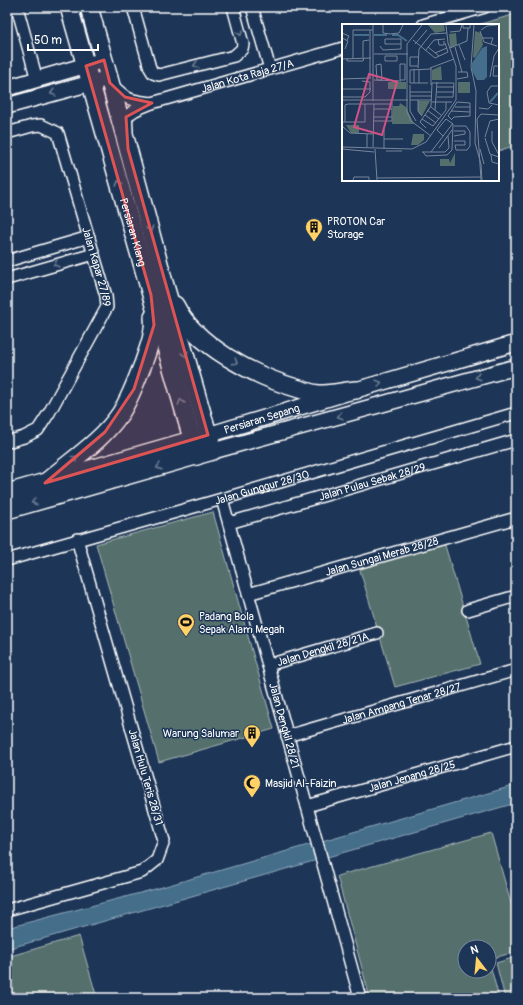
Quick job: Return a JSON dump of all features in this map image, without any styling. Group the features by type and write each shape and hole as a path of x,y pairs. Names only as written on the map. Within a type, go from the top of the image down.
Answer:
{"main road":[{"name":"Persiaran Klang","path":"89,7 164,282 200,438"},
{"name":"Persiaran Klang","path":"67,11 86,66 151,295 205,454"},
{"path":"7,88 104,60"},
{"path":"7,106 90,82 110,80"},
{"path":"164,282 178,310 188,324 218,350 248,370 278,382 319,394 356,390"},
{"path":"45,483 105,432 120,414 127,402 134,389 151,340 154,325 151,295"},
{"name":"Persiaran Sepang","path":"7,493 200,438 516,343"},
{"name":"Persiaran Sepang","path":"7,510 516,367"}],"street":[{"path":"17,7 37,80"},
{"path":"133,7 150,68 154,73 159,75 234,56 242,49 243,44 233,7"},
{"path":"252,7 270,69"},
{"path":"426,24 485,7"},
{"name":"Jalan Kota Raja 27/A","path":"128,149 126,120 132,112 152,103 342,48"},
{"name":"Jalan Kota Raja 27/A","path":"110,80 130,101 152,103"},
{"name":"Jalan Kapar 27/89","path":"7,133 41,125 58,133 108,307 38,430 24,437 7,442"},
{"path":"7,261 89,237"},
{"path":"7,279 94,254"},
{"name":"Jalan Gunggur 28/30","path":"7,560 516,413"},
{"name":"Jalan Pulau Sebak 28/29","path":"228,524 516,440"},
{"name":"Jalan Dengkil 28/21","path":"222,499 360,998"},
{"name":"Jalan Sungai Merab 28/28","path":"248,594 516,518"},
{"name":"Jalan Hulu Teris 28/31","path":"7,910 142,872 157,860 164,841 77,539"},
{"path":"468,610 516,596"},
{"name":"Jalan Dengkil 28/21A","path":"268,665 377,633"},
{"name":"Jalan Ampang Tenar 28/27","path":"287,736 516,670"},
{"name":"Jalan Jenang 28/25","path":"306,806 516,746"}],"highlighted area":[{"path":"104,60 110,83 125,97 152,103 126,117 128,149 208,435 45,483 105,432 134,389 154,325 151,295 86,66"}],"green space":[{"path":"516,14 516,145 499,151 499,24 481,24"},
{"name":"Padang Bola Sepak Alam Megah","path":"213,512 274,729 159,762 96,544"},
{"path":"444,542 480,664 395,687 359,567"},
{"path":"491,833 516,921 516,952 497,957 497,939 457,939 457,979 494,979 499,998 370,998 337,876"},
{"path":"79,936 97,998 7,998 7,957"},
{"path":"516,957 516,998 505,998 497,963"}],"water":[{"path":"516,785 516,803 7,949 7,928 159,888"}],"place":[{"name":"PROTON Car Storage","path":"314,242"},
{"name":"Padang Bola Sepak Alam Megah","path":"186,637"},
{"name":"Warung Salumar","path":"252,748"},
{"name":"Masjid Al-Faizin","path":"252,798"}]}
